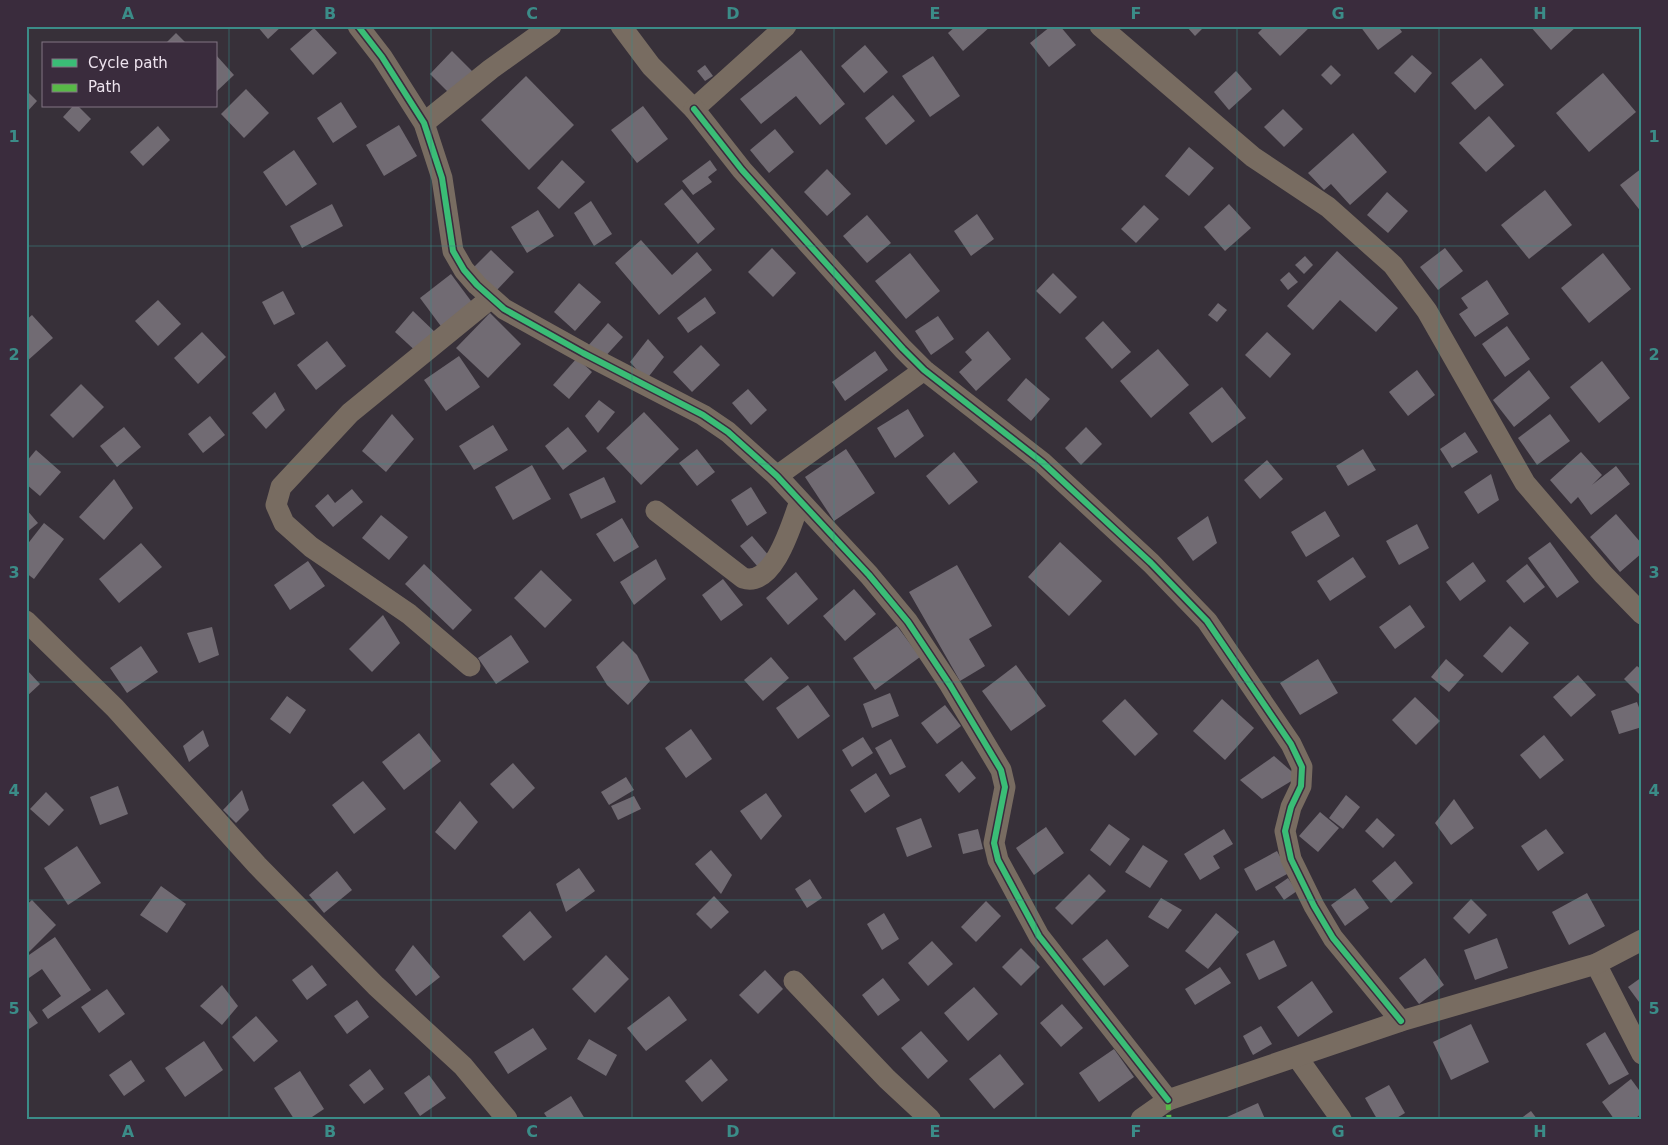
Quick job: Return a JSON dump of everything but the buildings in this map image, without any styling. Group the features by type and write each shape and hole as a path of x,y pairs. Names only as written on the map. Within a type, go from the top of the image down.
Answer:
{"street":[{"path":"358,26 382,57 424,123 442,178 453,251 464,270 504,309 560,341 703,415 728,432 777,476 897,608 950,685 1001,770 1005,787 994,843 998,860 1039,936 1168,1100"},
{"path":"424,123 492,69 551,26"},
{"path":"621,26 651,66 694,109 742,170 924,370 1042,462 1151,563 1207,621 1291,744 1302,767 1301,786 1291,807 1285,830 1291,859 1314,906 1333,938 1401,1020"},
{"path":"694,109 786,26"},
{"path":"1100,26 1253,158 1328,207 1393,265 1427,311 1525,483 1603,574 1642,614"},
{"path":"470,666 402,609 311,547 284,523 276,505 281,487 350,413 491,298"},
{"path":"777,476 924,370"},
{"path":"656,510 743,578 750,580 758,578 771,566 785,541 800,501"},
{"path":"26,621 114,708 257,865 376,986 463,1066 507,1119"},
{"path":"1142,1119 1168,1100 1401,1020 1596,964 1642,940"},
{"path":"1596,964 1642,1054"},
{"path":"794,981 880,1072 930,1119"},
{"path":"1297,1057 1341,1119"}],"marked path":[{"path":"1168,1100 1169,1119"}],"cycle path":[{"path":"358,26 382,57 424,123 442,178 453,251 464,270 477,285 504,309 583,353 703,415 728,432 777,476 869,575 908,622 950,685 1001,770 1005,787 994,843 998,860 1039,936 1168,1100"},
{"path":"694,109 742,170 924,370 1042,462 1151,563 1207,621 1291,744 1302,767 1301,786 1291,807 1285,831 1291,859 1314,906 1333,938 1401,1021"}]}
